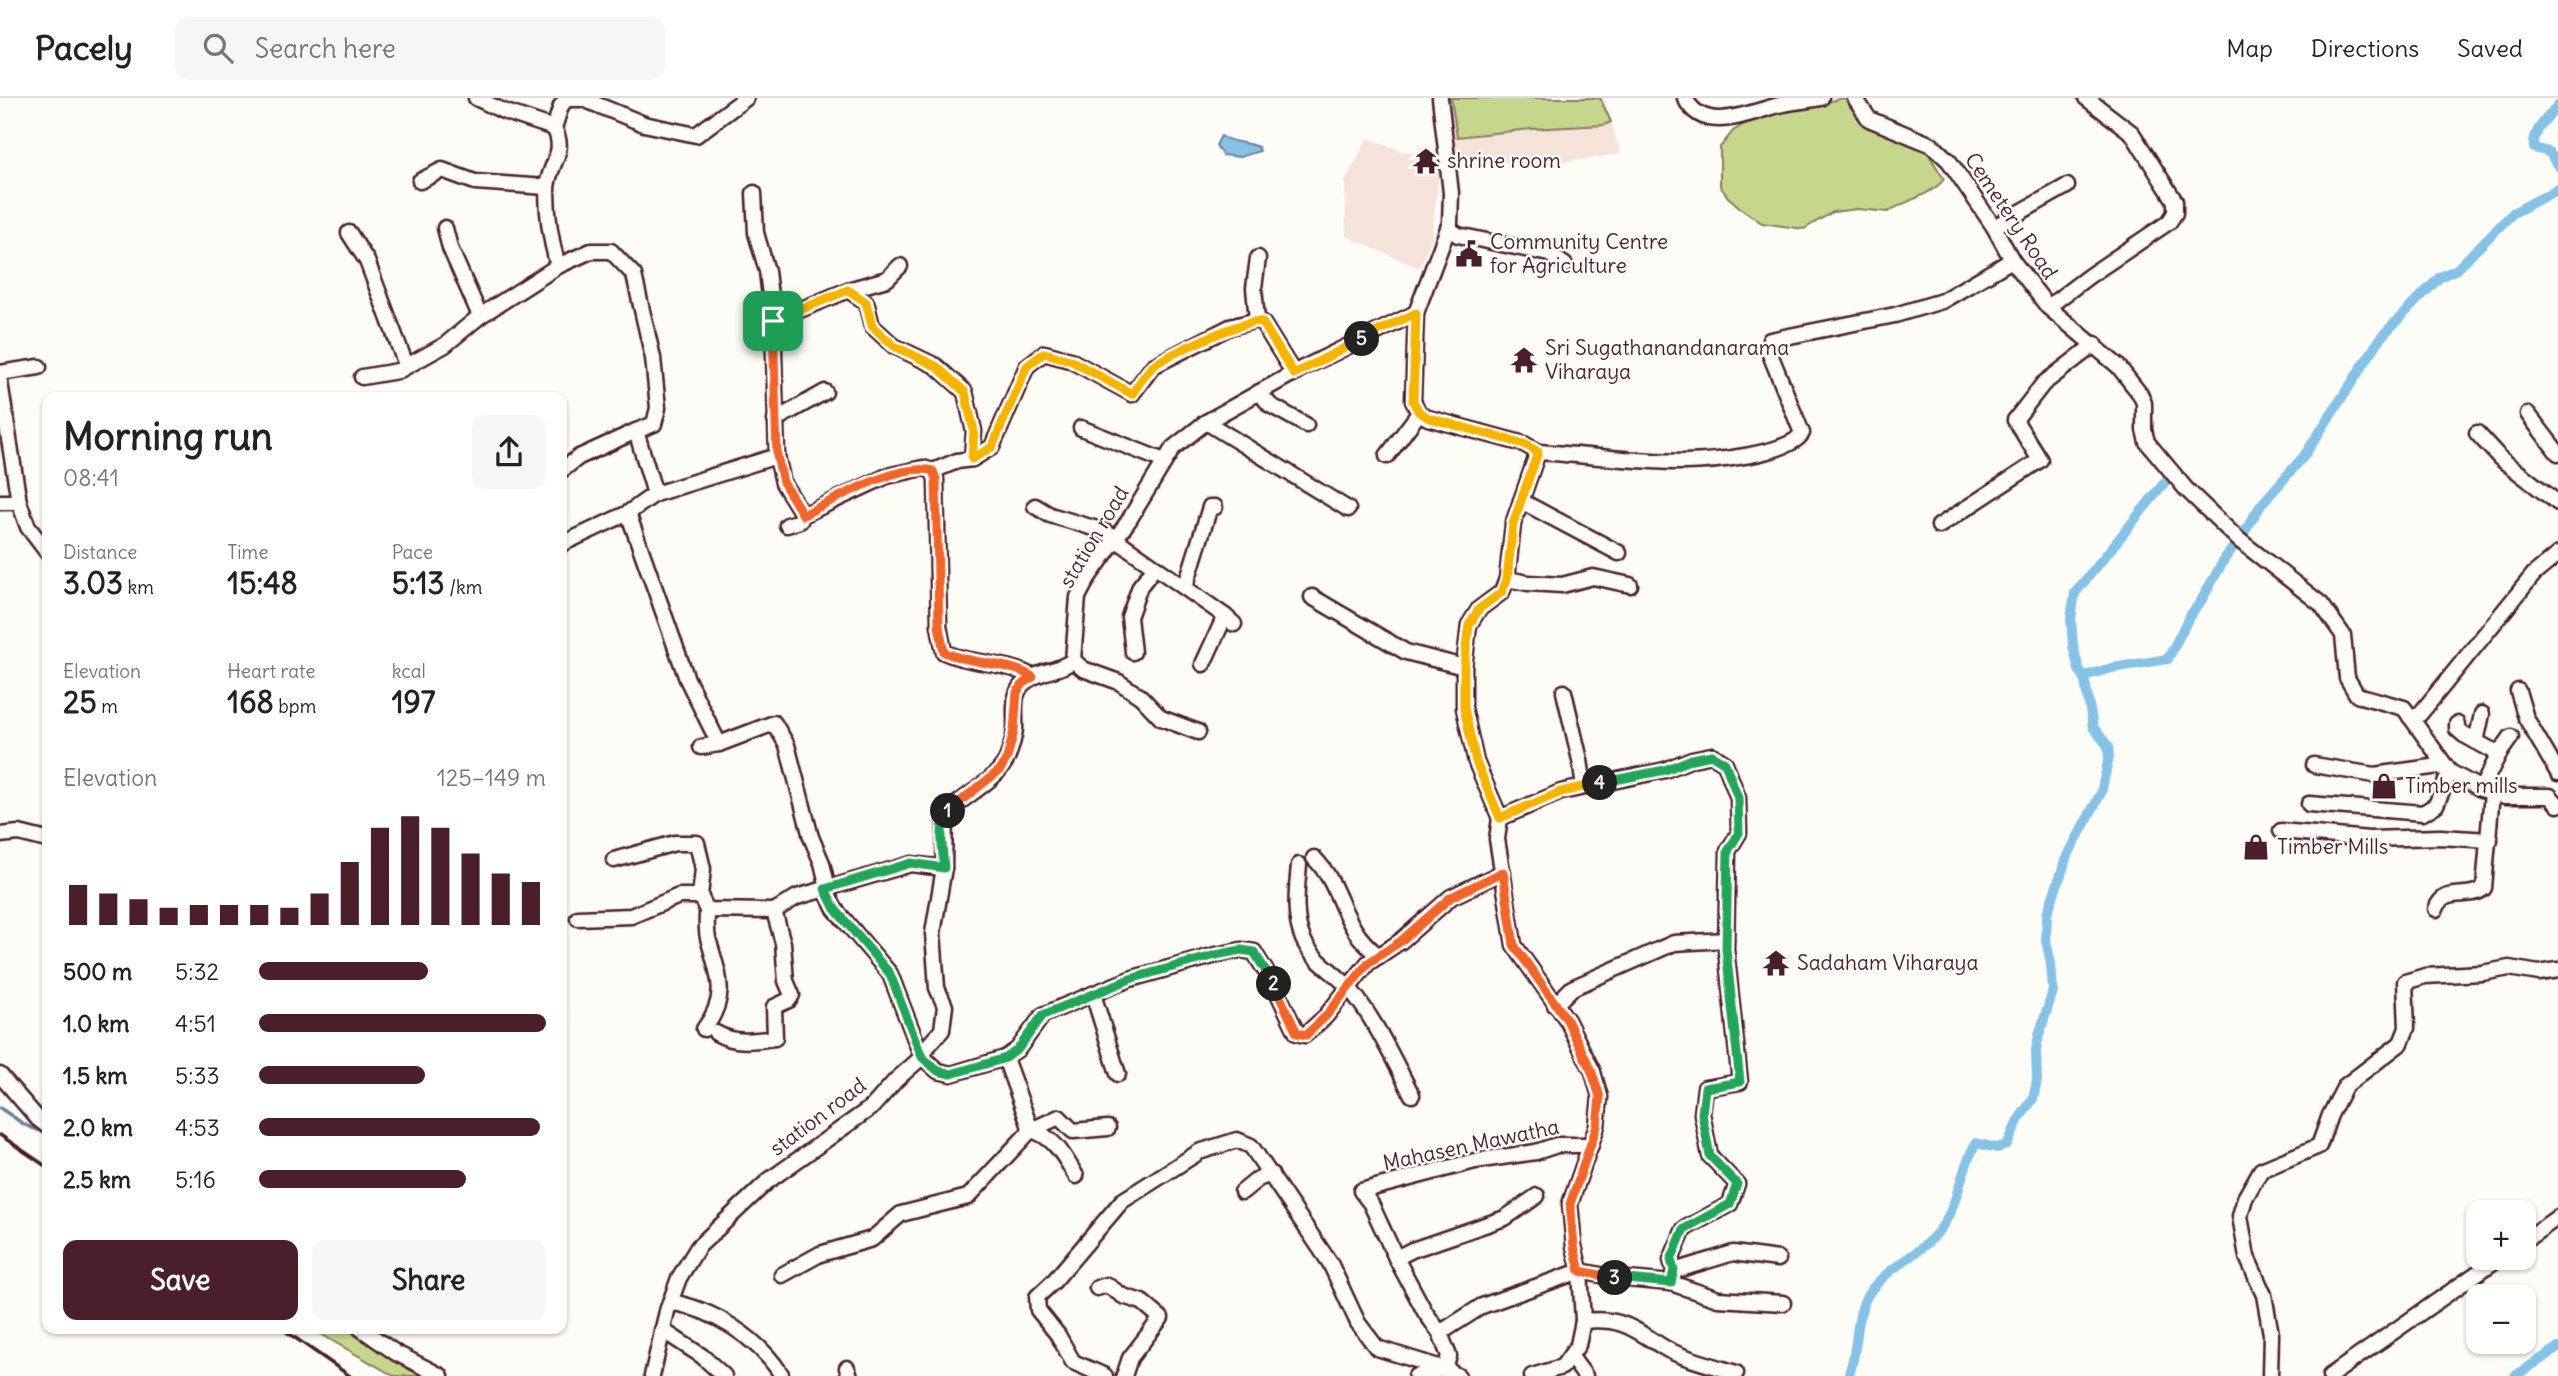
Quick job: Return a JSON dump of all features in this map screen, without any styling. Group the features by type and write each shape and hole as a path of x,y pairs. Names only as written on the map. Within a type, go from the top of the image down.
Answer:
{"street":[{"path":"476,98 503,111 554,128"},
{"path":"558,266 552,244 547,187 561,145 554,128 561,106 567,99 583,99 644,124 696,135 746,98"},
{"path":"1440,98 1451,193 1448,228 1416,313 1413,401 1419,412 1429,418 1524,444 1538,452 1685,462 1771,452 1790,445 1799,439 1801,433 1768,349 1770,340 1895,315 1942,301 2012,260"},
{"path":"1685,98 1697,115 1713,120 1745,115 1785,103 1821,98"},
{"name":"Cemetery Road","path":"1855,98 1869,118 1932,145 1949,161 1994,227 2012,260 2048,307 2095,344 2118,366 2140,394 2144,402 2147,442 2186,489 2239,541 2321,604 2343,635 2347,678 2357,695 2404,708 2410,717"},
{"path":"2048,307 2169,222 2175,213 2175,201 2132,133 2086,98"},
{"path":"420,181 442,170 475,182 547,187"},
{"path":"1994,227 2067,186"},
{"path":"754,193 756,233 767,271 773,321 777,456 783,482 803,515"},
{"path":"445,228 450,248 480,316"},
{"path":"1448,228 1458,235 1549,254 1564,265"},
{"path":"349,233 367,261 406,365"},
{"path":"362,377 398,371 445,345 480,316 558,266 591,251 611,251 634,275 653,358 658,408 654,424 579,457 567,466"},
{"path":"1257,320 1254,288 1258,258"},
{"path":"773,321 848,290 887,279 900,266"},
{"path":"848,290 866,302 872,326 894,346 936,366 965,392 974,431 972,459"},
{"name":"station road","path":"1073,660 1077,597 1172,448 1206,422 1259,392 1416,313"},
{"path":"787,525 800,521 803,515 887,476 923,468 933,471 957,461 972,459 992,447 1027,366 1044,353 1070,360 1132,394 1153,366 1230,327 1257,320 1262,322 1294,374"},
{"path":"1939,526 2040,460 2015,420 2043,384 2095,344"},
{"path":"0,373 39,367"},
{"path":"0,382 19,502 28,527 42,545"},
{"path":"775,420 825,392"},
{"path":"1259,392 1270,405 1306,425"},
{"path":"1387,457 1419,412"},
{"path":"2528,414 2558,453"},
{"path":"1206,422 1348,509"},
{"path":"1081,428 1164,461"},
{"path":"636,431 655,494"},
{"path":"2477,433 2500,458 2558,503"},
{"path":"1532,1376 1562,1367 1578,1345 1583,1321 1580,1271 1574,1246 1570,1204 1597,1126 1600,1097 1592,1072 1567,1020 1514,945 1497,839 1500,818 1476,762 1464,708 1464,667 1469,625 1479,609 1502,592 1507,579 1513,524 1538,452"},
{"path":"567,542 628,513 655,494 777,456"},
{"path":"933,471 936,479 939,626 944,652 957,658 998,664 1033,677 1073,660 1083,669 1118,682 1141,697 1161,718 1198,732"},
{"path":"1521,501 1619,553"},
{"path":"0,502 19,502"},
{"path":"1035,506 1050,515 1104,531 1116,538 1229,620 1203,664"},
{"path":"1185,588 1210,508 1215,507"},
{"path":"628,513 687,678 719,744"},
{"path":"2450,772 2410,717 2420,714 2534,574 2558,554"},
{"path":"1133,652 1129,617 1140,586 1155,567"},
{"path":"1507,579 1562,585 1593,577 1630,585"},
{"path":"1312,597 1406,652 1464,667"},
{"name":"station road","path":"652,1376 670,1303 679,1278 698,1247 768,1181 872,1107 896,1080 922,1057 942,1030 945,1023 945,1006 937,988 933,933 944,868 944,814 1000,770 1014,731 1017,692 1033,677"},
{"path":"2518,691 2526,718 2558,773"},
{"path":"1564,692 1584,787"},
{"path":"2476,742 2482,714"},
{"path":"701,747 719,744 774,723 787,745 811,837 822,863 827,884 825,889 835,909 890,974 922,1057 938,1071 951,1074 1006,1058 1018,1049 1043,1015 1130,979 1241,950 1254,952 1273,983 1297,1033 1306,1035 1326,1016 1368,963 1401,941 1451,897 1503,872"},
{"path":"2457,724 2457,729 2463,735 2499,754"},
{"path":"2437,909 2439,901 2448,895 2479,892 2484,888 2490,841 2487,791 2499,754 2511,737"},
{"path":"1500,818 1561,792 1665,770 1692,759 1712,755 1725,763 1738,798 1739,833 1728,851 1726,945 1740,1082 1705,1088 1702,1114 1710,1156 1737,1184 1730,1204 1684,1229 1671,1260 1672,1277"},
{"path":"2314,765 2374,775 2439,766 2487,791 2505,796 2555,796"},
{"path":"2309,804 2423,813 2436,805 2450,772"},
{"path":"2281,831 2369,839 2440,837 2490,841"},
{"path":"0,835 19,833 42,839"},
{"path":"614,860 675,843 697,843 703,869 700,896 706,910 707,936 718,965 720,998 710,1031 726,1038 749,1041 775,1038 774,1007 789,1000 792,995 786,981 783,943 774,911"},
{"path":"1314,858 1325,869 1346,918 1363,944 1379,956"},
{"path":"706,910 774,911 797,897 911,863 944,868"},
{"path":"1298,865 1296,911 1302,938 1316,960 1349,988 1376,1026 1412,1096"},
{"path":"578,918 631,916 679,896 700,896"},
{"path":"1555,1005 1573,988 1674,943 1726,945"},
{"path":"2270,1376 2270,1334 2264,1296 2247,1257 2240,1216 2245,1198 2261,1170 2319,1146 2329,1115 2345,1086 2401,1043 2407,1028 2405,982 2425,976 2482,973 2508,968 2539,973 2558,970"},
{"path":"1093,994 1118,1074"},
{"path":"1006,1058 1031,1129"},
{"path":"0,1075 42,1122"},
{"path":"782,1275 820,1254 873,1239 901,1214 968,1198 1031,1129 1059,1117 1073,1131 1108,1128"},
{"path":"1031,1129 1045,1134 1060,1149 1076,1176"},
{"path":"1105,1376 1073,1362 1058,1335 1038,1310 1037,1297 1054,1281 1122,1201 1199,1152 1237,1140 1251,1146 1271,1174 1330,1263 1358,1323 1377,1348 1452,1372"},
{"name":"Mahasen Mawatha","path":"1396,1258 1371,1204 1361,1191 1475,1161 1536,1152 1557,1145 1591,1144"},
{"path":"1242,1192 1258,1179 1271,1174"},
{"path":"1452,1372 1440,1333 1424,1312 1396,1258 1505,1218 1537,1196"},
{"path":"2536,1233 2558,1217"},
{"path":"1440,1333 1482,1306 1580,1271 1616,1279 1672,1277 1733,1253 1778,1259"},
{"path":"2330,1376 2482,1270"},
{"path":"1672,1277 1718,1298 1783,1303"},
{"path":"1097,1288 1107,1285 1123,1296 1142,1302 1161,1318 1130,1358 1124,1376"},
{"path":"670,1303 690,1305 723,1322 770,1357 781,1374"},
{"path":"1583,1321 1625,1324 1653,1338 1664,1348 1736,1373"},
{"path":"662,1331 702,1356 724,1376"},
{"path":"369,1334 396,1353 441,1376"},
{"path":"1571,1357 1585,1376"},
{"path":"1416,1376 1452,1372"}],"shaded area":[{"path":"1447,98 1604,98 1621,154 1549,164 1507,163 1456,156"},
{"path":"1368,138 1402,151 1434,156 1440,166 1431,241 1419,268 1346,236 1345,181"}],"green space":[{"path":"1451,98 1600,98 1611,122 1604,125 1457,137"},
{"path":"1842,98 1851,100 1924,147 1944,179 1933,189 1888,212 1857,209 1833,212 1804,229 1762,223 1728,197 1720,186 1720,147 1733,131 1749,121 1794,107 1817,105"},
{"path":"320,1334 360,1334 428,1376 394,1376"}],"water":[{"path":"1221,136 1258,147 1260,151 1240,157 1222,155 1216,145"}],"waterway":[{"path":"2558,105 2545,119 2534,142 2534,148 2549,152 2558,166"},
{"path":"1848,1376 1861,1311 1869,1293 1941,1228 1952,1208 1976,1143 1997,1148 2007,1145 2019,1119 2033,1099 2037,1081 2036,1050 2053,991 2046,940 2047,914 2067,857 2101,793 2109,757 2108,746 2093,727 2084,676 2112,668 2168,659 2189,617 2225,558 2261,505 2304,456 2382,336 2440,277 2457,269 2513,213 2558,189"},
{"path":"2084,676 2079,670 2073,646 2071,619 2075,593 2170,476"},
{"path":"0,1108 25,1125 42,1132"},
{"path":"2515,1376 2558,1348"}],"railway":[{"path":"0,1135 42,1164"},
{"path":"290,1334 350,1376"}],"place":[{"name":"shrine room","path":"1426,161"},
{"name":"Community Centre for Agriculture","path":"1469,254"},
{"name":"Sri Sugathanandanarama Viharaya","path":"1524,360"},
{"name":"Timber mills","path":"2384,786"},
{"name":"Timber Mills","path":"2256,847"},
{"name":"Sadaham Viharaya","path":"1776,963"}],"route":[{"path":"848,290 866,302 872,326 894,346 936,366 965,392 974,431 972,459 992,447 1027,366 1044,353 1070,360 1132,394 1153,366 1230,327 1257,320 1262,322 1294,374 1416,313 1413,401 1419,412 1429,418 1524,444 1538,452 1513,524 1507,579 1502,592 1479,609 1469,625 1464,667 1464,708 1476,762 1500,818 1561,792 1665,770 1692,759 1712,755 1725,763 1738,798 1739,833 1728,851 1726,949 1740,1082 1705,1088 1702,1114 1710,1156 1737,1184 1730,1204 1684,1229 1671,1260 1674,1270 1671,1283 1616,1279 1580,1271 1574,1246 1570,1204 1597,1126 1600,1097 1592,1072 1567,1020 1514,945 1503,872 1451,897 1401,941 1368,963 1326,1016 1306,1035 1297,1033 1273,983 1254,952 1241,950 1130,979 1043,1015 1018,1049 1006,1058 951,1074 938,1071 922,1057 890,974 835,909 825,889 911,863 944,868 944,814 1000,770 1007,758 1014,731 1017,692 1033,677 998,664 957,658 944,652 939,626 936,479 933,471 923,468 887,476 803,515 783,482 777,456 773,321 848,290"}]}
